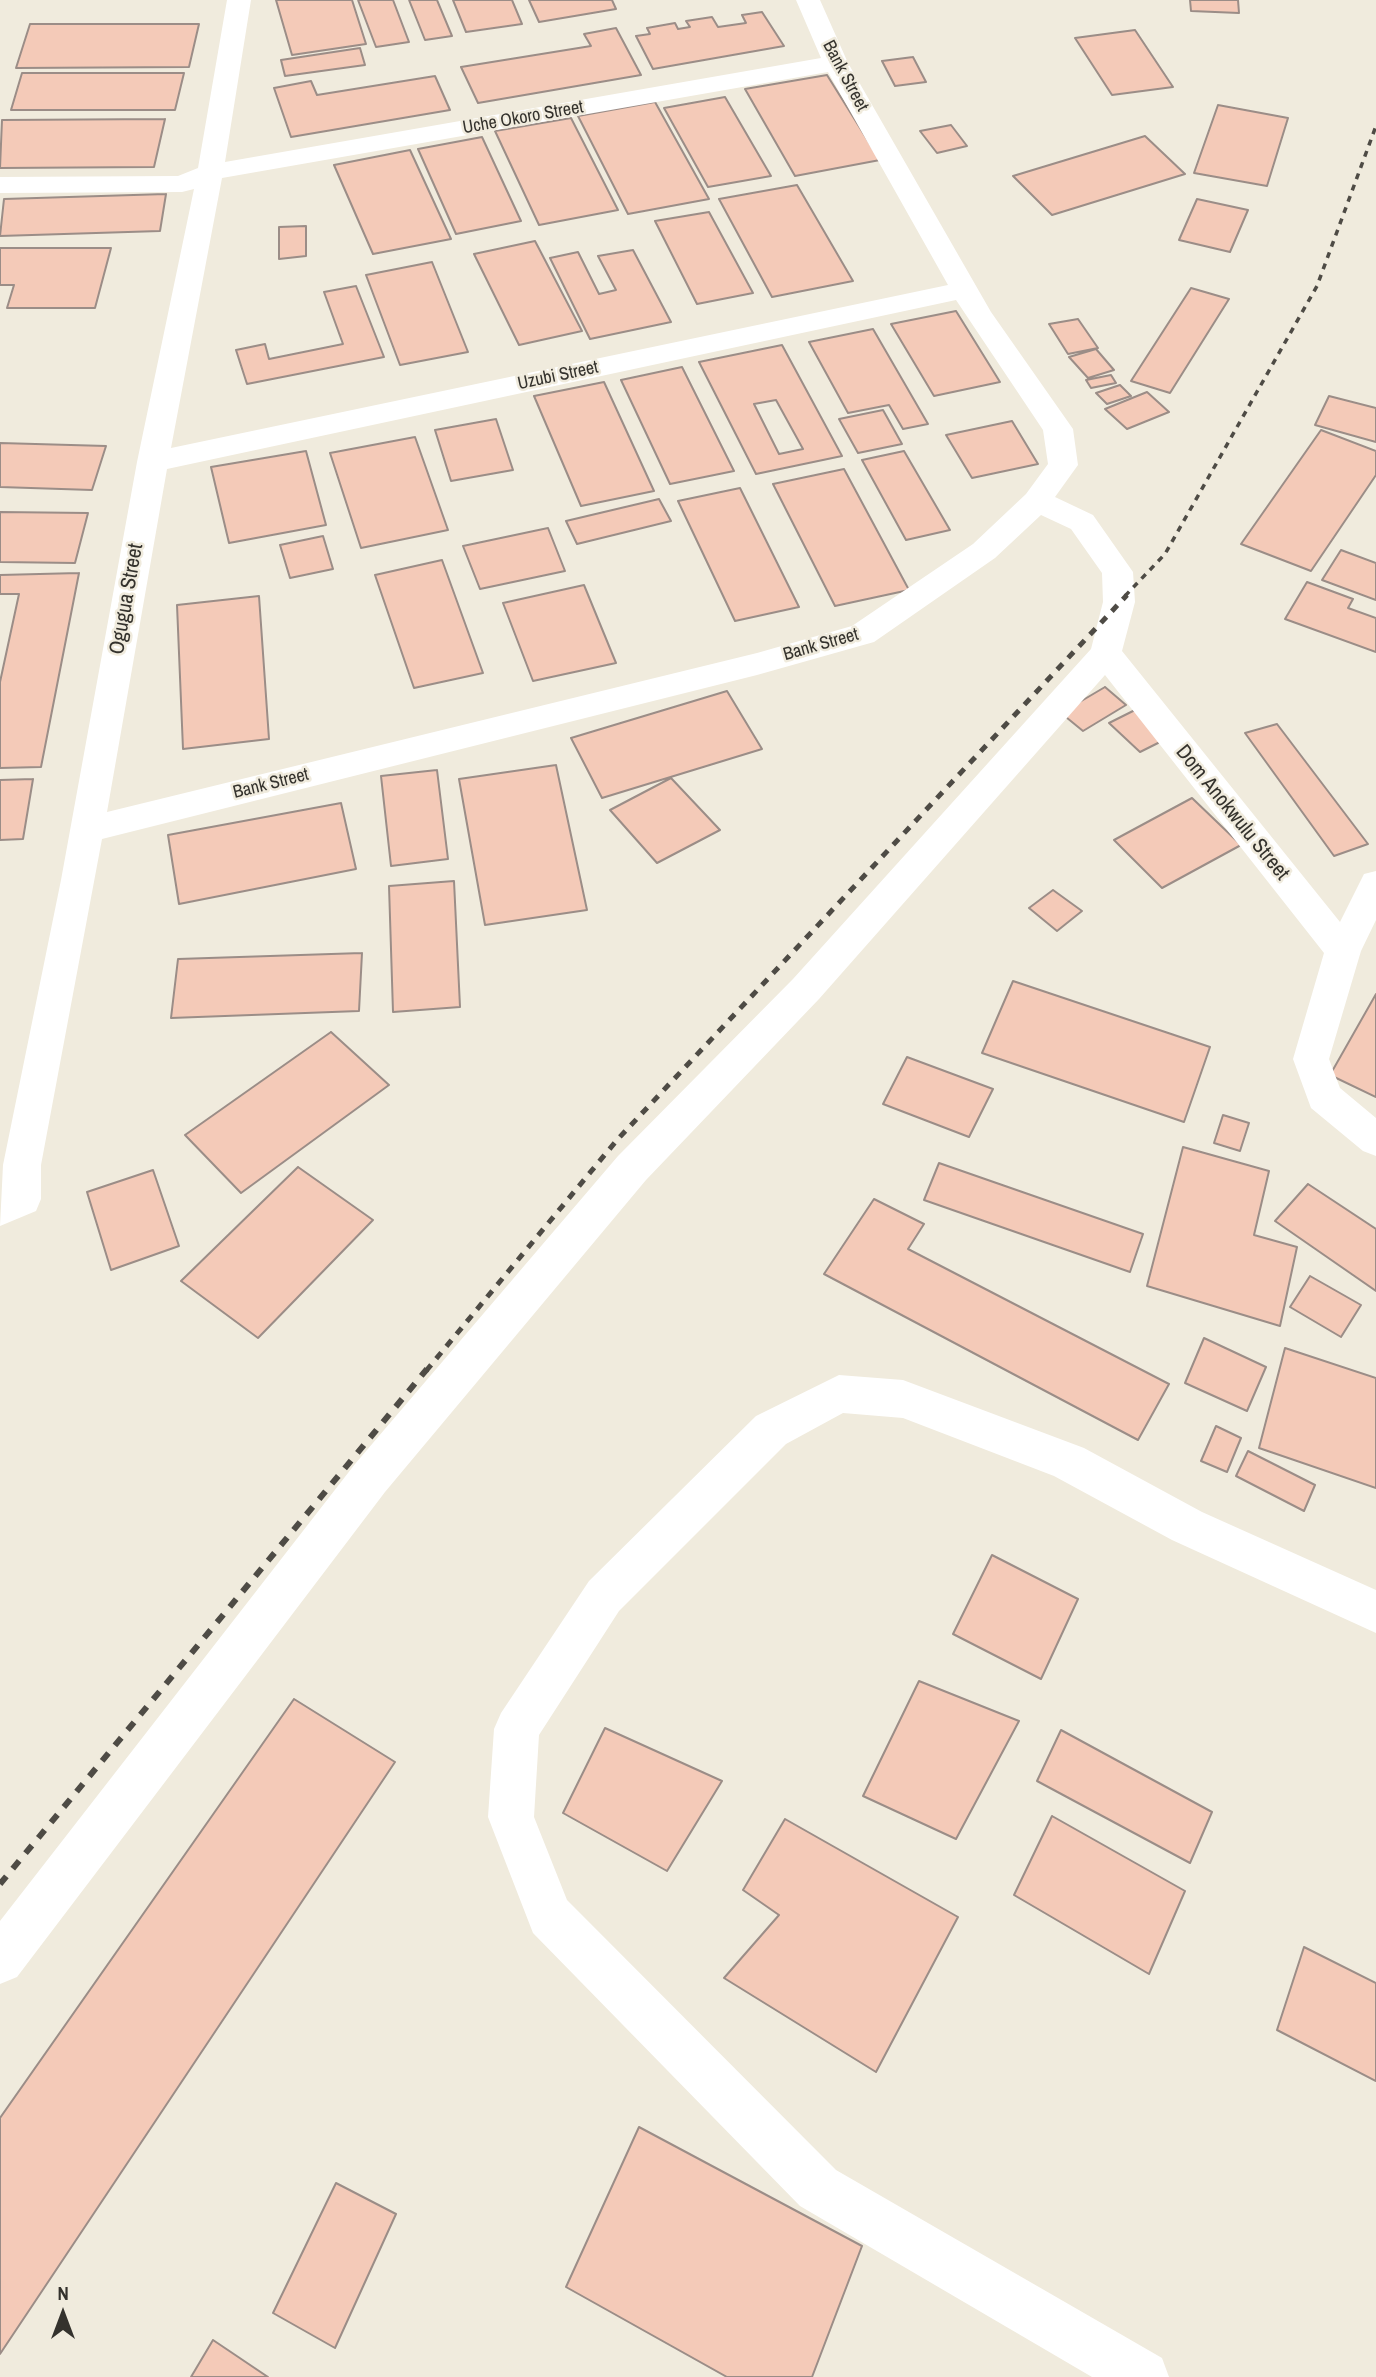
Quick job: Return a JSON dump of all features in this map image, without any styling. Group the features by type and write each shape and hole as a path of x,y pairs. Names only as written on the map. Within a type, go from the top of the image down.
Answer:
{"street":[{"name":"Ogugua Street","path":"11,1204 22,1165 87,830 152,462 210,172 240,0"},
{"name":"Bank Street","path":"87,830 757,664 863,634 984,551 1037,501 1063,465 1058,429 964,290 836,63 808,0"},
{"name":"Uche Okoro Street","path":"0,185 182,184 210,172 836,63"},
{"name":"Uzubi Street","path":"152,462 964,290"},
{"path":"0,1960 370,1478 632,1168 806,989 1106,653 1119,601 1117,572 1082,522 1037,501"},
{"name":"Dom Anokwulu Street","path":"1106,653 1343,951"},
{"path":"1376,884 1343,951 1311,1059 1324,1097 1376,1140"},
{"path":"1143,2377 818,2188 550,1916 511,1817 516,1729 604,1596 771,1430 839,1394 903,1399 1069,1462 1187,1526 1376,1612"}],"building":[{"path":"276,0 352,0 366,44 292,55"},
{"path":"358,0 393,0 409,42 376,47"},
{"path":"409,0 437,0 452,36 425,40"},
{"path":"453,0 512,0 522,24 466,32"},
{"path":"529,0 612,0 616,9 539,22"},
{"path":"1190,0 1238,0 1239,13 1191,11"},
{"path":"762,12 784,46 653,69 636,36 650,34 647,28 675,23 678,29 690,27 686,21 712,17 718,27 746,23 742,15"},
{"path":"30,24 199,24 189,67 16,68"},
{"path":"616,28 641,75 478,103 461,67 591,46 584,34"},
{"path":"1135,30 1173,87 1112,95 1075,38"},
{"path":"360,48 365,65 285,76 281,60"},
{"path":"913,57 926,82 895,86 882,61"},
{"path":"22,73 184,73 175,110 11,110"},
{"path":"827,75 880,160 795,176 745,89"},
{"path":"435,76 450,110 291,137 274,88 311,81 317,95"},
{"path":"725,97 771,176 708,187 664,108"},
{"path":"655,102 709,199 628,214 578,116"},
{"path":"1218,105 1288,118 1267,186 1194,173"},
{"path":"571,118 618,210 539,225 495,131"},
{"path":"165,119 154,167 0,168 2,120"},
{"path":"951,125 967,146 937,153 920,131"},
{"path":"1145,136 1185,174 1052,215 1013,176"},
{"path":"482,137 521,221 456,234 418,149"},
{"path":"410,150 451,239 373,254 334,165"},
{"path":"797,185 853,281 772,297 719,199"},
{"path":"166,194 160,231 0,236 4,199"},
{"path":"1197,199 1248,210 1230,252 1179,240"},
{"path":"709,212 753,293 697,304 655,221"},
{"path":"306,226 306,256 279,259 279,227"},
{"path":"535,241 582,331 519,345 474,254"},
{"path":"0,248 111,248 95,308 7,308 14,285 0,285"},
{"path":"633,250 671,322 590,339 550,258 578,252 599,294 616,290 598,256"},
{"path":"432,262 468,352 400,365 366,275"},
{"path":"356,286 384,357 247,384 236,350 265,344 269,359 343,344 324,292"},
{"path":"1191,288 1229,299 1170,393 1131,381"},
{"path":"956,311 1000,382 934,396 891,324"},
{"path":"1078,319 1098,348 1068,354 1049,324"},
{"path":"873,329 928,424 903,429 889,405 848,413 809,342"},
{"path":"782,345 842,456 756,474 699,362","holes":["776,400 803,449 779,454 754,404"]},
{"path":"1096,349 1114,370 1088,378 1069,357"},
{"path":"682,367 734,471 670,484 621,380"},
{"path":"1111,375 1116,383 1091,388 1086,380"},
{"path":"604,382 654,491 581,506 534,396"},
{"path":"1120,385 1131,396 1107,404 1096,393"},
{"path":"1147,392 1169,412 1127,429 1105,409"},
{"path":"1329,396 1376,408 1376,442 1315,425"},
{"path":"883,410 902,444 858,453 839,419"},
{"path":"496,419 513,470 451,481 435,430"},
{"path":"1012,421 1038,464 972,478 946,435"},
{"path":"1321,430 1376,451 1376,475 1311,571 1241,544"},
{"path":"415,437 448,530 361,548 330,453"},
{"path":"0,443 106,446 92,490 0,487"},
{"path":"306,451 326,525 229,543 211,467"},
{"path":"904,451 950,530 906,540 862,460"},
{"path":"844,469 909,590 835,606 773,484"},
{"path":"740,488 799,607 735,621 678,501"},
{"path":"659,499 671,521 577,544 566,521"},
{"path":"0,512 88,513 75,563 0,562"},
{"path":"548,528 565,571 480,589 463,546"},
{"path":"323,536 333,569 290,578 280,545"},
{"path":"1341,550 1376,563 1376,600 1322,580"},
{"path":"442,560 483,673 414,688 375,575"},
{"path":"79,573 41,767 0,768 0,682 19,594 0,594 0,575"},
{"path":"1307,582 1353,599 1348,608 1376,618 1376,652 1285,619"},
{"path":"584,585 616,663 533,681 503,603"},
{"path":"259,596 269,739 183,749 177,605"},
{"path":"1105,687 1126,705 1083,731 1061,713"},
{"path":"727,691 762,749 602,798 571,738"},
{"path":"1139,708 1170,737 1140,752 1109,723"},
{"path":"1277,724 1368,844 1334,856 1245,733"},
{"path":"556,765 587,910 485,925 459,779"},
{"path":"437,770 448,859 391,866 381,776"},
{"path":"671,778 720,830 657,863 610,810"},
{"path":"33,779 23,839 0,840 0,780"},
{"path":"1192,798 1241,845 1162,888 1114,840"},
{"path":"341,803 356,869 179,904 168,835"},
{"path":"454,881 460,1007 393,1012 389,886"},
{"path":"1053,890 1082,911 1057,931 1029,908"},
{"path":"362,953 359,1011 171,1018 178,959"},
{"path":"1013,981 1210,1047 1184,1122 982,1053"},
{"path":"1376,994 1376,1097 1330,1075"},
{"path":"331,1032 389,1085 241,1193 185,1135"},
{"path":"907,1057 993,1089 969,1137 883,1104"},
{"path":"1223,1115 1249,1123 1240,1151 1214,1143"},
{"path":"1183,1147 1269,1171 1254,1235 1297,1247 1280,1326 1147,1286"},
{"path":"939,1163 1143,1234 1130,1272 924,1200"},
{"path":"298,1167 373,1220 258,1338 181,1281"},
{"path":"153,1170 179,1246 111,1270 87,1192"},
{"path":"1308,1184 1376,1229 1376,1291 1275,1221"},
{"path":"874,1199 924,1224 908,1249 1169,1384 1138,1440 824,1274"},
{"path":"1310,1276 1361,1305 1341,1337 1290,1307"},
{"path":"1204,1338 1266,1367 1247,1411 1185,1383"},
{"path":"1285,1348 1376,1378 1376,1488 1259,1448"},
{"path":"1216,1426 1241,1438 1227,1472 1201,1461"},
{"path":"1248,1451 1315,1485 1304,1511 1236,1476"},
{"path":"992,1555 1078,1599 1041,1679 953,1634"},
{"path":"919,1681 1019,1721 956,1839 863,1796"},
{"path":"294,1699 395,1762 0,2354 0,2118"},
{"path":"605,1728 722,1781 667,1871 563,1813"},
{"path":"1061,1730 1212,1812 1190,1863 1037,1781"},
{"path":"1052,1816 1185,1891 1149,1974 1014,1895"},
{"path":"785,1819 958,1917 876,2072 724,1978 779,1915 743,1890"},
{"path":"1304,1947 1376,1983 1376,2081 1277,2030"},
{"path":"639,2127 862,2246 812,2377 727,2377 566,2287"},
{"path":"336,2183 396,2214 335,2348 273,2313"},
{"path":"213,2340 268,2377 191,2377"}],"railway":[{"path":"1125,596 1165,554 1317,286 1376,126"},
{"path":"426,1371 617,1140 1127,595"},
{"path":"0,1884 427,1369"}]}
